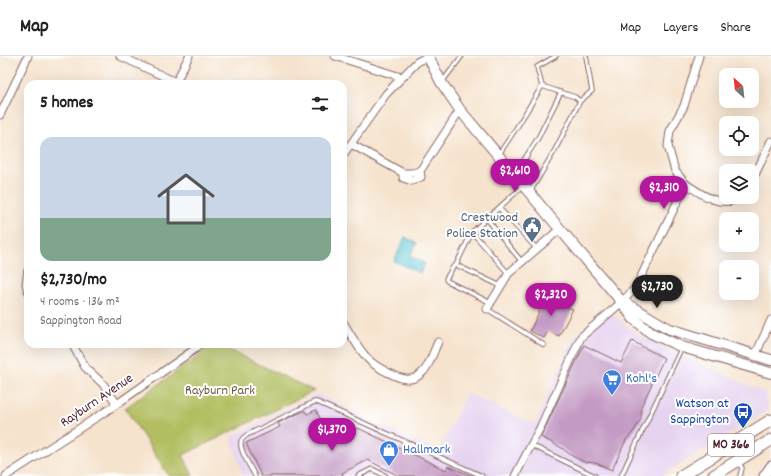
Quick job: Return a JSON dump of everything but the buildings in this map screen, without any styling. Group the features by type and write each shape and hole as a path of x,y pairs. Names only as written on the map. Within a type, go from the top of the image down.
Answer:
{"main road":[{"path":"428,56 441,82 460,110 622,302 633,318 651,333 682,347 771,374"},
{"path":"622,302 639,310 656,322 670,329 771,360"},
{"path":"748,367 754,355"},
{"name":"MO 366","path":"681,476 771,420"},
{"name":"MO 366","path":"713,476 771,440"}],"street":[{"path":"0,114 28,56"},
{"path":"120,56 172,80"},
{"path":"179,80 189,56"},
{"path":"335,56 401,77"},
{"path":"347,150 386,94 417,62 428,56"},
{"path":"699,56 684,106 670,131 668,146 676,171 686,184 699,193 719,202"},
{"path":"351,144 403,173 412,173 420,170 460,110"},
{"path":"759,166 771,141"},
{"path":"515,476 541,426 581,337 622,302 636,287 686,184"},
{"path":"489,306 509,273 560,229"},
{"path":"754,355 771,320"},
{"path":"347,328 360,349 370,361 389,373 410,380 425,371 438,342"},
{"path":"74,348 85,367 103,384 117,404"},
{"name":"Rayburn Avenue","path":"6,476 117,404 196,348"}],"lane":[{"path":"441,82 462,56"},
{"path":"498,155 517,128 542,86 537,67 556,56"},
{"path":"544,345 489,306 446,279 456,265 472,232 499,208 526,189 555,150 580,101 592,91 586,56"},
{"path":"542,86 575,97 580,101"},
{"path":"514,174 538,138 561,92"},
{"path":"499,208 537,249"},
{"path":"487,219 522,262"},
{"path":"472,232 509,273"},
{"path":"456,265 501,286"},
{"path":"621,476 682,347"},
{"path":"255,476 241,448 240,443 243,438 314,402 317,402 482,476"},
{"path":"531,445 595,476"},
{"path":"738,461 742,468 740,476"},
{"path":"358,476 372,469 386,476"}],"shaded area":[{"path":"606,309 640,336 766,393 768,410 661,476 243,476 231,437 317,394 438,452 467,393 535,424 573,339"}],"green space":[{"name":"Rayburn Park","path":"206,348 225,348 314,391 183,455 193,476 169,476 125,408 196,358"}],"water":[{"path":"405,237 417,243 410,256 425,263 420,273 394,261"}],"place":[{"name":"Crestwood Police Station","path":"532,243"},
{"name":"Kohl's","path":"612,396"},
{"name":"Watson at Sappington","path":"743,429"},
{"name":"Hallmark","path":"389,467"}]}
